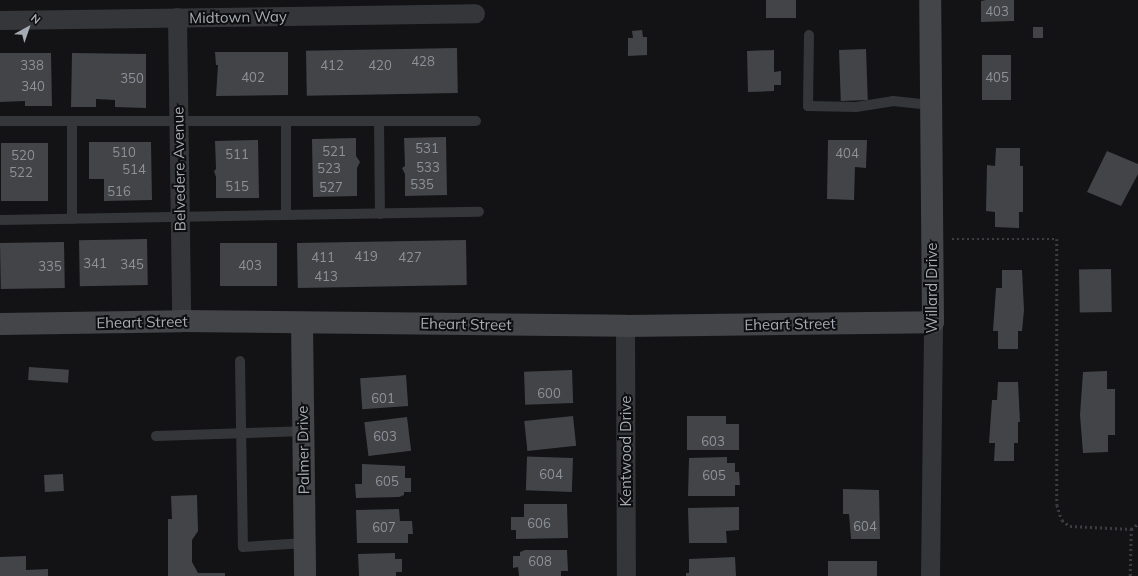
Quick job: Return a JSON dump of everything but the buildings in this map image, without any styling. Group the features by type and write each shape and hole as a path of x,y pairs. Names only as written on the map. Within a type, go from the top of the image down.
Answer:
{"street":[{"name":"Willard Drive","path":"930,0 933,322 930,576"},
{"name":"Midtown Way","path":"0,20 475,13"},
{"name":"Belvedere Avenue","path":"177,17 181,321"},
{"name":"Eheart Street","path":"0,324 181,321 625,326 933,322"},
{"name":"Palmer Drive","path":"302,323 305,576"},
{"name":"Kentwood Drive","path":"625,326 626,576"}],"lane":[{"path":"809,35 808,106 856,107 893,101 931,105"},
{"path":"0,121 476,121"},
{"path":"72,121 72,219"},
{"path":"286,121 286,215"},
{"path":"379,121 380,214"},
{"path":"0,220 479,212"},
{"path":"240,361 243,547 305,543"},
{"path":"156,436 303,431"}],"path":[{"path":"932,239 1057,239 1058,505 1062,520 1070,526 1131,529 1138,524"},
{"path":"1130,576 1131,529"}]}
